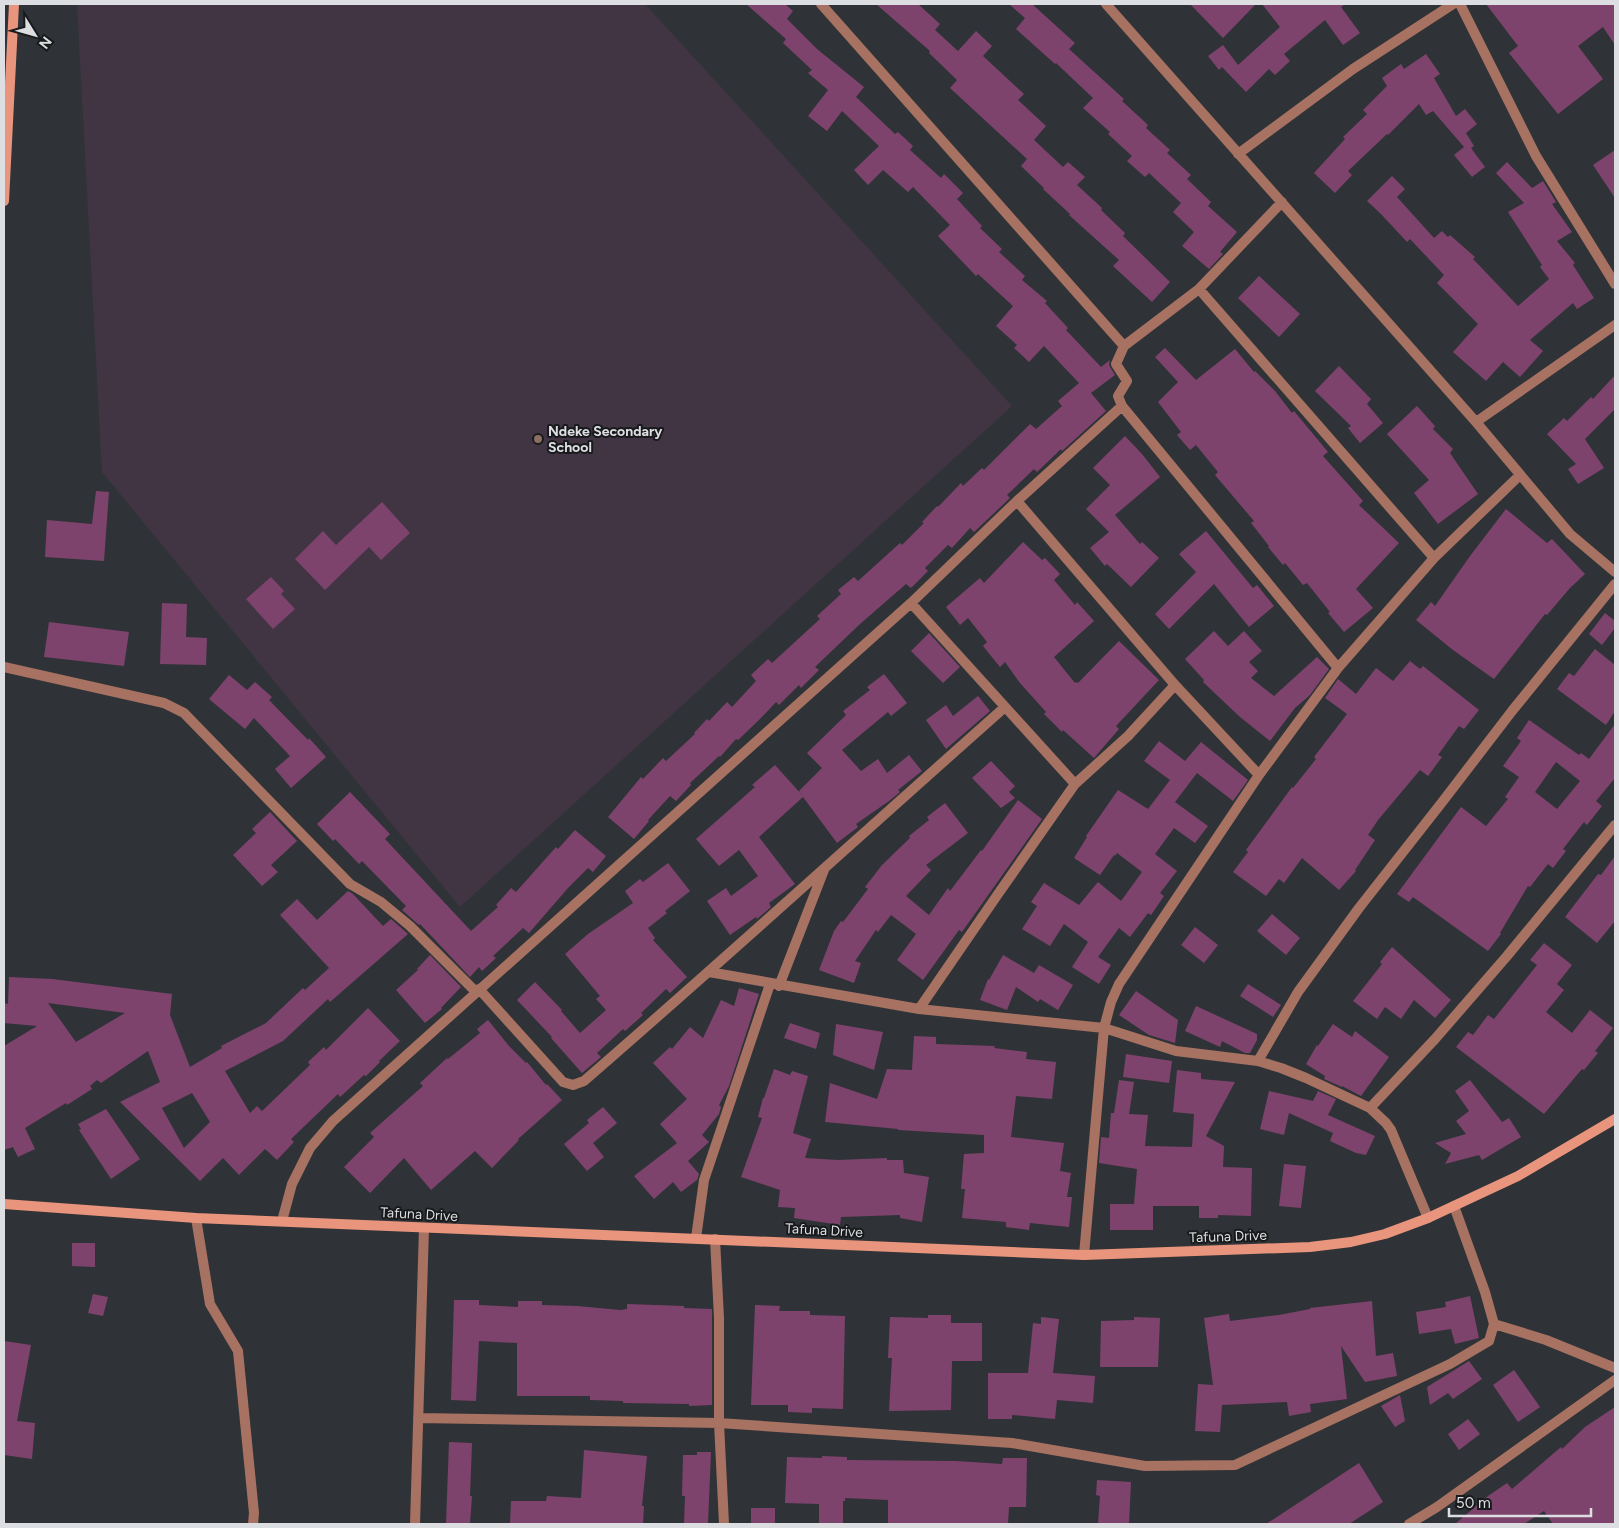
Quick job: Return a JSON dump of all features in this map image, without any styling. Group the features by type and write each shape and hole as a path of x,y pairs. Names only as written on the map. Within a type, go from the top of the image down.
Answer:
{"main road":[{"path":"4,201 14,4"},
{"name":"Tafuna Drive","path":"4,1204 196,1218 1084,1255 1310,1247 1351,1242 1376,1236 1428,1218 1518,1176 1615,1119"}],"street":[{"path":"821,4 1124,346"},
{"path":"1106,4 1476,422 1570,534 1615,572"},
{"path":"1238,154 1353,69 1453,4"},
{"path":"1460,4 1536,156 1615,284"},
{"path":"1282,202 1199,289 1124,346 1116,364 1127,382 1118,396 1122,406 1338,668"},
{"path":"1199,289 1434,558"},
{"path":"1476,422 1615,325"},
{"path":"282,1221 292,1184 310,1148 333,1121 910,603 1016,501 1122,406"},
{"path":"1084,1255 1104,1028 1111,1002 1119,984 1260,775 1338,668 1434,558 1520,475"},
{"path":"1016,501 1175,685 1260,775"},
{"path":"1258,1061 1298,992 1358,908 1443,802 1512,711 1615,584"},
{"path":"910,603 1075,784"},
{"path":"4,667 164,703 184,713 350,884 381,902 410,926 478,990 563,1082 574,1085 584,1081 709,972 1005,707"},
{"path":"919,1010 1075,784 1128,736 1175,685"},
{"path":"1370,1108 1436,1039 1615,825"},
{"path":"696,1238 704,1180 774,985 825,867"},
{"path":"709,972 919,1010 1104,1028 1176,1051 1258,1061 1281,1068 1370,1108 1386,1123 1391,1130 1428,1218"},
{"path":"418,1418 719,1423 1012,1443 1145,1466 1235,1465 1450,1364 1489,1341 1494,1324 1485,1292 1454,1206"},
{"path":"196,1218 210,1304 238,1351 254,1513 253,1524"},
{"path":"415,1524 424,1228"},
{"path":"715,1239 719,1318 719,1423 724,1524"},
{"path":"1494,1324 1546,1340 1615,1368"},
{"path":"1409,1524 1437,1507 1615,1380"}],"shaded area":[{"name":"Ndeke Secondary School","path":"77,4 645,4 1012,406 460,907 102,472"}],"building":[{"path":"746,4 785,4 793,11 787,19 817,49 864,87 856,97 895,134 898,132 913,146 910,150 941,178 944,174 963,193 957,199 982,226 980,228 1002,249 999,252 1025,276 1022,280 1047,301 1045,303 1068,328 1066,330 1101,367 1110,360 1109,365 1115,375 1091,393 1106,411 1037,472 1034,469 1007,495 1010,498 974,532 970,528 952,548 948,545 925,568 928,571 911,588 906,584 860,624 815,667 819,670 801,688 799,685 779,705 776,702 738,740 736,739 720,757 690,783 691,785 676,801 670,796 634,839 608,817 641,777 643,779 663,758 666,761 695,734 707,719 709,721 727,702 732,707 756,681 751,675 768,659 772,663 820,619 817,616 841,594 838,590 854,577 858,581 900,543 902,545 924,523 922,522 937,506 961,483 963,486 982,468 984,470 1030,424 1036,429 1062,406 1058,401 1079,383 1044,346 1029,362 1014,348 1017,345 996,326 1013,306 978,274 976,276 938,236 950,225 913,187 908,192 883,170 868,185 854,170 879,146 842,111 827,131 808,116 828,90 808,73 812,70 783,43 786,39"},
{"path":"876,4 918,4 940,24 935,30 958,51 976,31 992,46 983,56 1024,94 1018,100 1046,126 1034,140 1063,167 1068,162 1085,177 1077,185 1102,208 1101,210 1125,233 1123,236 1170,282 1152,302 1113,266 1119,260 1069,215 1021,166 1027,159 950,88 957,80 929,53 930,51"},
{"path":"1009,4 1032,4 1075,43 1069,49 1124,99 1122,101 1148,125 1146,128 1170,150 1167,153 1191,175 1187,179 1211,202 1208,206 1237,232 1220,252 1223,254 1209,269 1182,246 1194,232 1173,212 1181,203 1149,173 1145,177 1127,161 1132,156 1108,134 1110,132 1083,108 1093,98 1016,29 1025,18"},
{"path":"1190,4 1256,4 1223,38"},
{"path":"1262,4 1345,4 1341,7 1360,33 1343,45 1325,20 1284,54 1290,61 1275,75 1269,69 1246,92 1222,67 1219,70 1208,56 1223,45 1238,65 1280,27"},
{"path":"1486,4 1615,4 1615,45 1603,27 1578,46 1603,79 1558,114 1509,53 1518,46"},
{"path":"1426,54 1440,74 1434,78 1456,116 1465,109 1477,124 1466,133 1474,146 1471,148 1485,167 1472,177 1454,155 1464,147 1433,111 1426,115 1419,104 1348,171 1352,175 1335,193 1314,173 1345,139 1343,137 1367,114 1363,110 1387,86 1382,78 1401,64 1404,69"},
{"path":"1615,150 1615,198 1593,165"},
{"path":"1507,162 1532,188 1543,181 1556,202 1552,204 1572,232 1557,241 1575,263 1573,265 1594,298 1577,309 1573,303 1530,340 1543,351 1520,377 1503,362 1486,381 1453,352 1478,324 1437,283 1444,275 1410,239 1407,242 1367,201 1392,176 1405,189 1397,197 1434,238 1442,231 1448,237 1450,235 1475,257 1473,259 1518,306 1549,279 1508,212 1524,203 1496,173"},
{"path":"1259,276 1300,314 1279,337 1238,298"},
{"path":"1165,348 1196,380 1235,349 1254,372 1275,391 1292,413 1294,411 1328,452 1323,456 1363,501 1359,505 1399,543 1356,589 1373,608 1344,632 1307,583 1303,585 1285,563 1283,565 1268,547 1251,523 1254,521 1215,475 1218,472 1196,445 1190,450 1177,435 1181,432 1158,402 1178,382 1155,357"},
{"path":"1339,366 1371,399 1367,404 1383,423 1360,443 1348,428 1351,426 1315,391"},
{"path":"1615,375 1615,409 1585,439 1604,468 1578,484 1568,469 1576,464 1547,434 1564,418 1567,421 1591,397 1593,399"},
{"path":"1417,406 1435,426 1433,429 1453,449 1450,453 1478,494 1438,524 1414,493 1429,480 1387,434"},
{"path":"1125,436 1160,477 1115,515 1140,544 1142,542 1159,558 1131,587 1107,564 1105,566 1090,548 1109,532 1086,509 1110,485 1093,468"},
{"path":"96,491 109,492 104,561 45,557 47,520 92,524"},
{"path":"382,502 410,533 381,560 369,547 325,590 295,559 323,531 336,545"},
{"path":"1506,509 1547,543 1552,539 1585,574 1547,615 1545,614 1494,679 1453,650 1416,620 1431,602 1435,606"},
{"path":"1206,531 1253,588 1257,585 1274,606 1249,627 1214,584 1169,629 1155,614 1196,572 1179,554"},
{"path":"1023,542 1042,560 1045,558 1060,574 1054,580 1075,605 1077,602 1094,621 1054,657 1075,683 1078,683 1119,641 1159,680 1116,726 1119,729 1094,758 1063,730 1062,732 1044,714 1046,712 1020,683 1005,662 1000,667 983,646 987,642 968,618 960,625 946,607 980,578 984,583"},
{"path":"271,577 284,591 281,594 295,609 273,629 246,599"},
{"path":"162,603 187,604 186,637 207,638 206,665 160,664"},
{"path":"1605,613 1615,621 1615,628 1602,645 1589,634"},
{"path":"49,622 129,632 124,666 44,657"},
{"path":"1214,631 1228,646 1244,631 1262,651 1249,662 1258,671 1251,678 1274,696 1317,657 1329,669 1310,695 1295,708 1270,741 1240,717 1203,682 1204,680 1185,659"},
{"path":"929,633 960,667 943,683 911,651"},
{"path":"1595,649 1615,665 1615,711 1606,725 1557,689 1569,673 1574,676"},
{"path":"1410,661 1420,669 1423,666 1479,710 1464,729 1459,726 1438,755 1442,757 1428,776 1420,770 1378,820 1368,835 1375,840 1356,871 1339,890 1302,858 1284,883 1279,879 1266,896 1233,872 1248,852 1246,850 1292,787 1316,759 1314,757 1347,714 1325,698 1338,679 1356,694 1376,668 1393,681"},
{"path":"884,674 907,703 891,716 888,712 842,750 861,771 878,759 887,773 909,755 922,771 898,790 900,792 889,801 856,824 858,827 837,843 803,797 759,837 795,884 769,903 771,907 757,919 756,917 730,935 707,901 726,888 731,896 758,876 739,850 719,866 696,839 755,787 752,785 775,765 802,795 799,791 822,768 807,753 846,715 843,711 870,690 867,687"},
{"path":"229,675 247,690 255,682 272,697 269,700 326,757 291,788 275,769 290,756 254,718 245,729 209,699"},
{"path":"978,696 990,711 946,749 926,720 946,705 953,716"},
{"path":"1529,720 1579,755 1581,753 1589,759 1615,724 1615,778 1596,801 1602,806 1587,825 1584,822 1563,849 1566,851 1553,868 1548,864 1530,887 1528,886 1501,934 1488,951 1413,897 1409,902 1397,894 1461,807 1486,826 1508,799 1505,797 1519,777 1503,766 1521,741 1517,738","holes":["1556,762 1580,781 1557,809 1535,792"]},
{"path":"1159,741 1185,761 1201,742 1248,780 1233,801 1197,773 1175,802 1208,826 1195,843 1174,828 1155,854 1177,871 1160,893 1164,896 1151,915 1148,913 1130,937 1119,928 1098,957 1111,965 1099,984 1072,967 1088,942 1064,924 1050,946 1022,929 1037,906 1031,902 1044,883 1079,905 1098,882 1121,901 1142,872 1117,853 1100,875 1074,858 1086,836 1118,790 1148,809 1170,780 1144,761"},
{"path":"991,761 1015,786 1009,792 1015,798 1001,808 972,778"},
{"path":"350,792 390,834 385,839 471,931 498,907 496,905 511,888 516,892 556,847 558,849 575,830 606,856 593,872 588,868 568,888 529,933 523,928 493,956 496,958 482,971 479,967 470,977 420,924 402,910 406,906 362,861 359,864 335,839 333,841 317,824"},
{"path":"1018,800 1042,819 962,932 959,930 923,980 897,960 916,934 891,915 878,932 876,930 855,961 861,963 854,983 819,970 834,931 868,889 865,887 882,865 910,838 909,836 929,820 927,817 945,803 968,833 926,865 931,870 906,896 929,915 948,888 950,891 982,851"},
{"path":"270,812 297,841 271,865 278,872 262,886 233,855 256,833 252,829"},
{"path":"1615,856 1615,921 1597,943 1565,917 1598,874 1601,875"},
{"path":"668,863 690,891 665,911 667,913 648,928 655,938 653,940 687,977 670,993 666,989 641,1013 643,1015 625,1031 623,1029 597,1053 601,1057 582,1073 552,1037 517,1000 535,982 562,1010 580,1033 606,1010 596,999 600,996 565,954 588,934 633,903 625,891 640,879 643,882"},
{"path":"348,891 383,926 391,919 408,934 330,1002 328,999 283,1041 225,1071 250,1113 257,1106 262,1111 310,1065 308,1062 324,1047 326,1050 368,1008 400,1041 366,1076 364,1075 340,1097 338,1094 291,1139 294,1142 277,1160 265,1149 239,1175 223,1158 200,1181 120,1102 160,1082 148,1051 101,1083 97,1080 90,1086 92,1089 67,1105 66,1103 25,1128 35,1149 18,1157 13,1147 4,1150 4,1046 37,1026 4,1023 4,1003 8,1004 9,977 52,979 172,994 170,1015 190,1067 222,1048 221,1046 266,1023 303,988 305,990 329,968 280,915 297,899 317,920","holes":["48,1003 125,1013 76,1042","192,1093 210,1122 184,1148 162,1108"]},
{"path":"1272,914 1300,938 1286,955 1257,931"},
{"path":"1195,927 1218,945 1204,963 1181,945"},
{"path":"1544,943 1572,965 1557,984 1564,990 1546,1012 1572,1033 1590,1010 1613,1028 1595,1051 1598,1053 1544,1114 1456,1047 1468,1032 1473,1035 1488,1015 1494,1019 1537,965 1530,960"},
{"path":"1392,947 1451,1000 1435,1018 1414,1000 1401,1019 1385,1007 1377,1019 1353,1001 1382,964 1380,962"},
{"path":"430,955 461,987 442,1009 425,1023 396,990 418,970"},
{"path":"1003,955 1034,973 1039,965 1073,985 1058,1010 1040,999 1038,1002 1016,987 1007,1010 980,1000 988,979"},
{"path":"1248,984 1281,1005 1273,1017 1240,996"},
{"path":"739,988 759,994 729,1086 719,1105 721,1107 719,1114 702,1135 709,1142 688,1161 699,1174 697,1180 681,1192 673,1182 654,1199 634,1176 677,1143 660,1124 687,1099 653,1063 670,1047 672,1049 690,1027 703,1038 721,1000 734,1006"},
{"path":"1136,991 1178,1020 1175,1043 1149,1035 1119,1015"},
{"path":"1196,1006 1257,1034 1257,1040 1250,1053 1245,1053 1222,1041 1220,1047 1185,1031"},
{"path":"488,1020 509,1046 527,1062 546,1085 562,1100 518,1139 492,1168 475,1151 431,1190 404,1158 370,1193 344,1167 374,1137 370,1133 423,1086 420,1083 447,1058 480,1033 477,1029"},
{"path":"790,1023 820,1033 816,1049 784,1038"},
{"path":"836,1024 883,1032 874,1070 833,1055"},
{"path":"1333,1024 1352,1037 1355,1031 1389,1057 1361,1096 1324,1079 1325,1076 1306,1064 1317,1045"},
{"path":"914,1036 936,1037 936,1044 995,1046 994,1048 1027,1052 1026,1059 1056,1062 1052,1099 1016,1096 1011,1137 1064,1143 1060,1171 1071,1173 1067,1197 1072,1197 1069,1227 1030,1223 1029,1230 1006,1227 1006,1222 962,1218 965,1189 961,1189 964,1154 984,1153 984,1135 898,1130 825,1122 830,1083 877,1099 887,1069 912,1070"},
{"path":"1126,1054 1172,1061 1169,1083 1123,1077"},
{"path":"774,1069 790,1075 792,1071 808,1076 793,1133 811,1139 805,1158 838,1160 887,1158 887,1160 903,1160 904,1173 929,1177 922,1222 900,1218 900,1215 841,1217 840,1225 794,1218 795,1208 778,1207 780,1190 741,1177 762,1118 758,1117"},
{"path":"1177,1070 1201,1073 1201,1079 1235,1082 1206,1136 1224,1146 1223,1167 1252,1168 1251,1216 1218,1215 1218,1218 1199,1218 1199,1206 1153,1206 1153,1230 1110,1230 1110,1204 1134,1204 1137,1169 1099,1163 1101,1137 1109,1138 1111,1113 1114,1113 1119,1080 1134,1082 1129,1114 1148,1115 1145,1146 1192,1147 1194,1114 1173,1112"},
{"path":"1470,1080 1502,1122 1509,1118 1521,1137 1482,1160 1479,1155 1445,1164 1451,1153 1435,1143 1466,1134 1456,1121 1469,1111 1455,1091"},
{"path":"1269,1091 1313,1101 1318,1091 1336,1099 1328,1115 1375,1136 1366,1155 1356,1153 1330,1141 1333,1133 1289,1113 1284,1135 1260,1129"},
{"path":"603,1107 617,1123 593,1143 604,1157 587,1171 564,1144 589,1123 587,1120"},
{"path":"106,1109 140,1159 111,1179 79,1130 81,1129 78,1124"},
{"path":"1284,1164 1306,1166 1301,1208 1279,1206"},
{"path":"72,1243 95,1243 95,1267 72,1266"},
{"path":"93,1294 108,1297 103,1316 88,1313"},
{"path":"1470,1296 1479,1338 1455,1344 1451,1329 1419,1334 1416,1312 1446,1307 1445,1302"},
{"path":"454,1300 479,1300 479,1305 518,1307 518,1301 542,1301 542,1305 620,1310 627,1309 627,1304 712,1309 712,1405 689,1406 689,1404 623,1403 623,1401 590,1400 590,1396 517,1396 517,1343 479,1341 476,1401 451,1400"},
{"path":"1372,1301 1376,1356 1393,1353 1397,1376 1365,1382 1341,1346 1347,1399 1310,1404 1311,1412 1289,1416 1287,1402 1222,1405 1220,1432 1195,1431 1198,1384 1213,1385 1204,1318 1229,1314 1230,1321 1279,1315 1310,1308"},
{"path":"755,1305 780,1306 779,1311 810,1311 810,1315 845,1316 843,1409 812,1408 812,1413 788,1412 788,1405 751,1405"},
{"path":"928,1315 951,1315 951,1323 982,1323 982,1361 952,1361 951,1410 889,1411 892,1358 888,1358 890,1317 928,1318"},
{"path":"1041,1317 1059,1319 1053,1373 1095,1376 1093,1403 1057,1400 1055,1419 1012,1415 1012,1419 988,1419 988,1373 1028,1373 1033,1323 1041,1324"},
{"path":"1134,1317 1160,1318 1158,1367 1100,1367 1101,1321 1134,1320"},
{"path":"4,1341 31,1345 17,1421 35,1423 32,1459 4,1455"},
{"path":"1469,1361 1482,1379 1453,1399 1448,1393 1430,1405 1427,1387"},
{"path":"1514,1370 1540,1407 1518,1422 1493,1385"},
{"path":"1400,1395 1405,1421 1395,1427 1381,1406"},
{"path":"1615,1407 1615,1524 1553,1524 1544,1511 1524,1524 1455,1524 1488,1496 1507,1483 1512,1489 1561,1447 1562,1449 1585,1427"},
{"path":"1468,1419 1480,1434 1459,1450 1448,1434"},
{"path":"449,1442 472,1443 470,1524 446,1524"},
{"path":"584,1450 647,1456 642,1506 644,1506 643,1524 510,1524 511,1501 546,1501 547,1496 581,1498"},
{"path":"697,1452 711,1452 708,1524 684,1524 685,1496 682,1496 683,1455 697,1455"},
{"path":"822,1456 847,1457 847,1460 956,1461 1002,1464 1003,1458 1027,1458 1026,1507 1009,1507 1008,1524 888,1524 888,1500 845,1498 845,1501 843,1501 843,1524 819,1524 819,1504 785,1503 787,1457 822,1458"},
{"path":"1359,1463 1383,1502 1349,1524 1266,1524"},
{"path":"1097,1480 1131,1482 1129,1524 1098,1524 1100,1496 1096,1495"},
{"path":"751,1508 775,1508 775,1524 751,1524"}],"place":[{"name":"Ndeke Secondary School","path":"538,439"}]}
